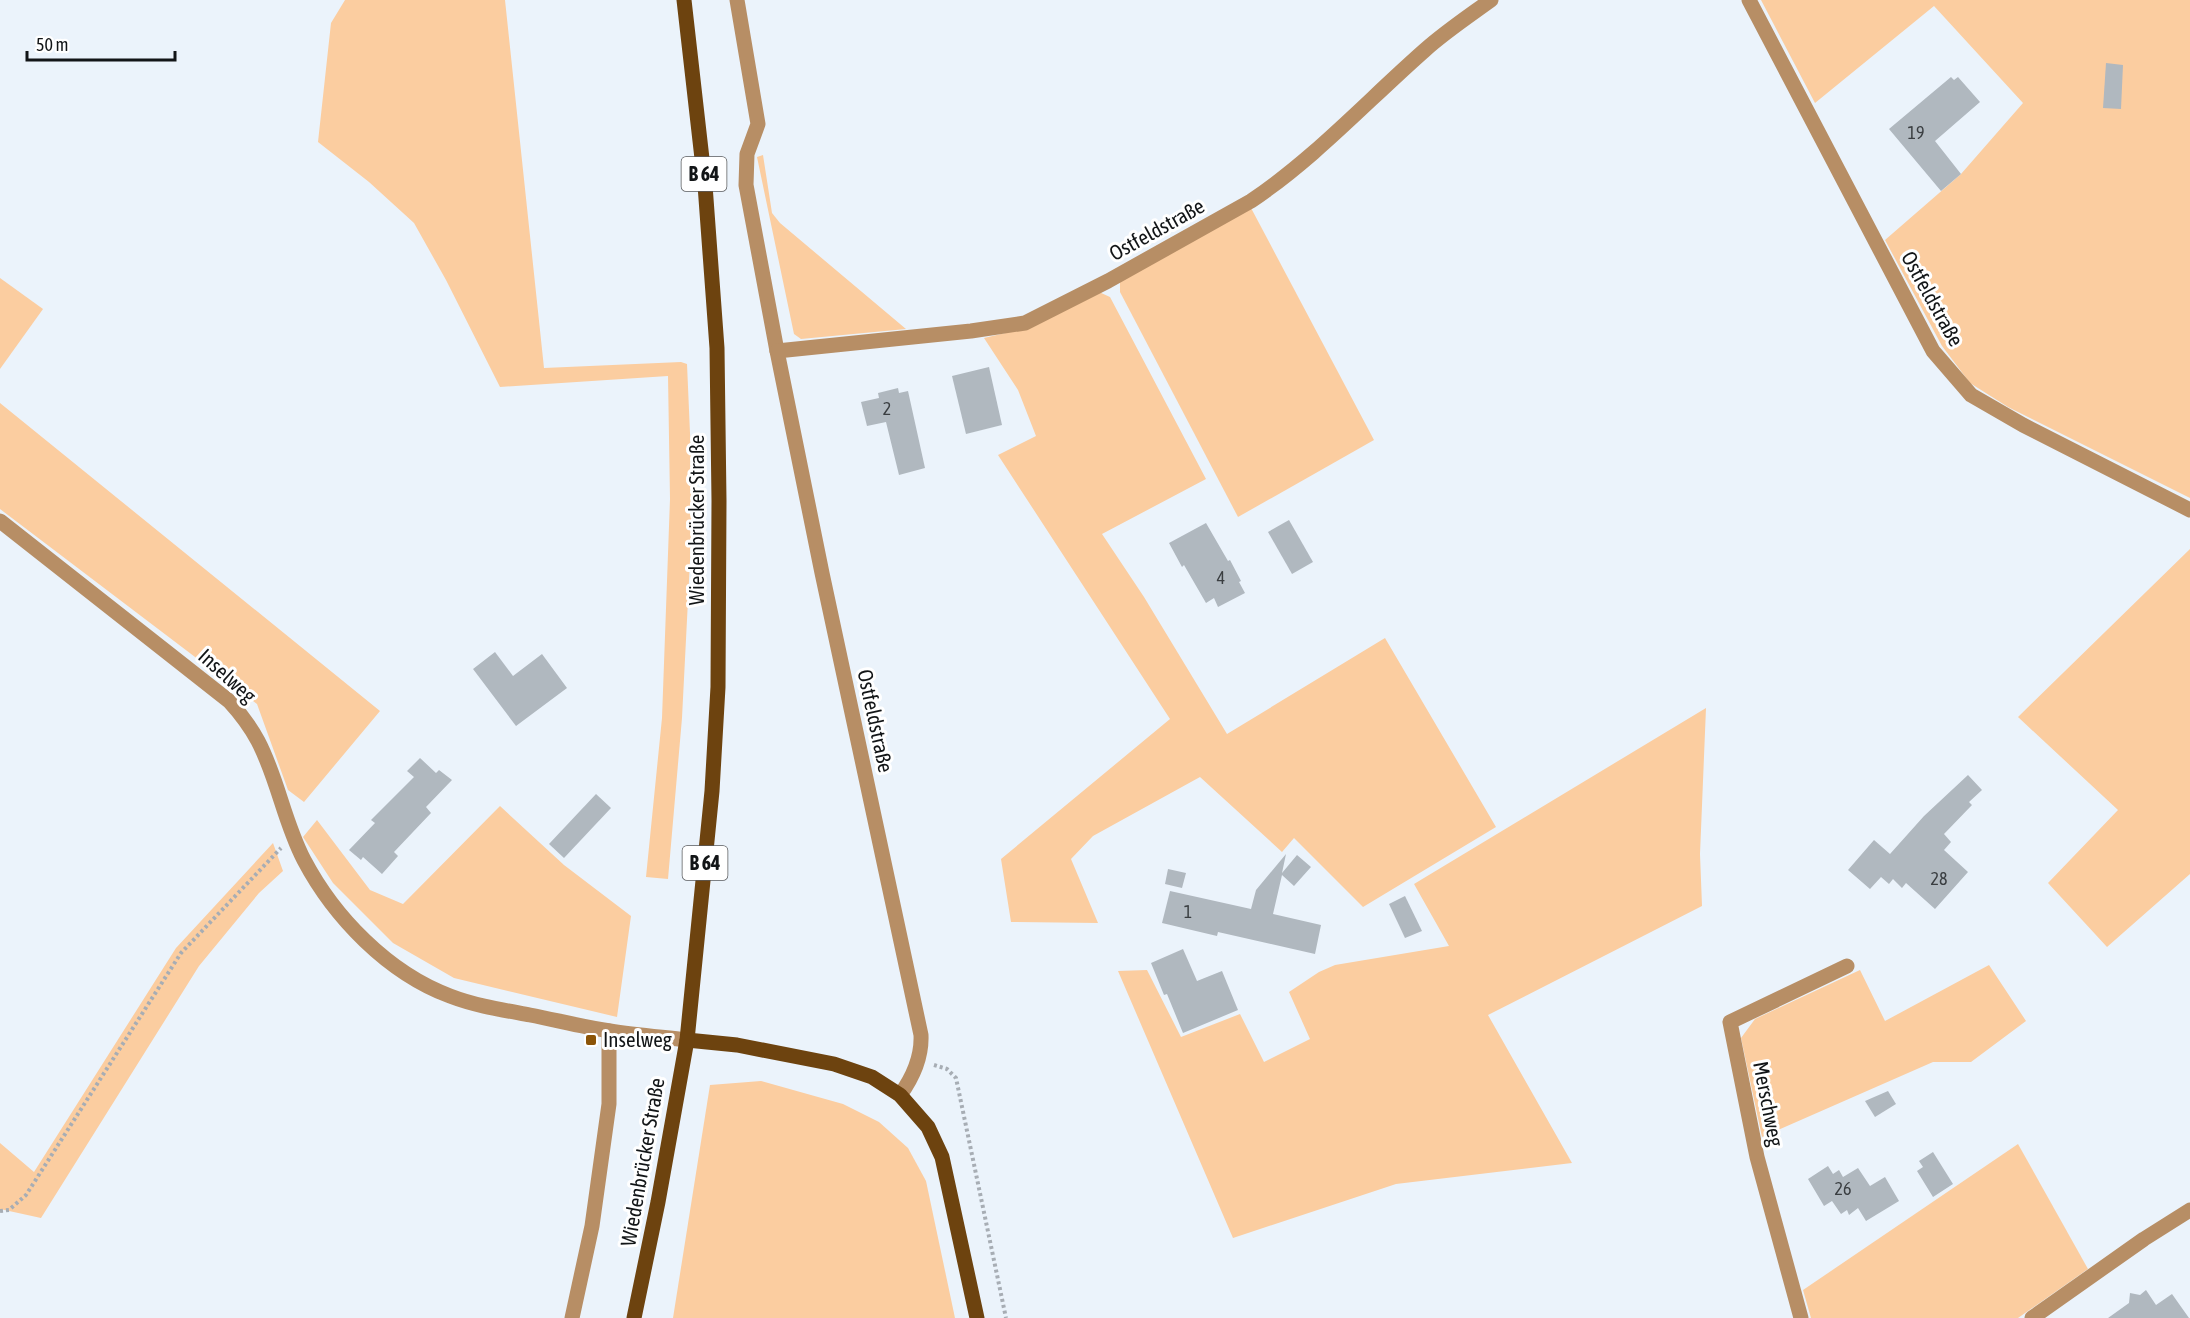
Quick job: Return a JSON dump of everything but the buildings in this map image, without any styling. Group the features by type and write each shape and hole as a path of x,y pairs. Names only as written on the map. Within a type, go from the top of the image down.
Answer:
{"main road":[{"name":"Wiedenbrücker Straße","path":"634,1318 673,1124 687,1040 712,790 718,687 717,348 697,103 684,0"},
{"path":"687,1040 737,1045 834,1064 872,1077 900,1095 928,1127 942,1157 978,1318"}],"street":[{"name":"Ostfeldstraße","path":"737,0 758,124 747,154 746,185 822,573 921,1035 922,1049 919,1060 907,1086 900,1095"},
{"name":"Ostfeldstraße","path":"777,351 1025,323 1108,281 1274,186 1300,165 1427,48 1491,0"},
{"name":"Ostfeldstraße","path":"1749,0 1933,351 1971,395 2023,425 2190,510"},
{"name":"Inselweg","path":"0,521 229,701 249,726 265,755 292,836 316,881 336,909 364,940 404,972 449,996 479,1005 609,1031 687,1040"},
{"name":"Merschweg","path":"1801,1318 1757,1157 1730,1022 1847,966"},
{"path":"572,1318 592,1226 609,1104 609,1031"},
{"path":"2032,1318 2144,1239 2190,1210"}],"path":[{"path":"0,1211 9,1210 26,1195 182,953 292,836"},
{"path":"919,1060 947,1069 956,1078 1006,1318"}],"shaded area":[{"path":"345,0 505,0 544,368 681,362 687,364 693,502 682,718 668,879 646,877 662,718 670,499 668,376 500,387 446,280 414,223 369,182 318,142 331,23"},
{"path":"1761,0 2190,0 2190,498 2008,407 1970,383 1942,346 1885,240 1961,174 2023,103 1934,6 1815,103"},
{"path":"763,155 772,213 780,223 906,329 801,339 794,334 757,157"},
{"path":"1251,208 1374,440 1238,517 1120,292 1120,281"},
{"path":"0,278 43,309 0,369"},
{"path":"1099,292 1110,297 1206,479 1102,534 1144,597 1227,734 1385,638 1496,827 1363,907 1294,838 1282,852 1200,777 1093,836 1071,859 1098,923 1011,922 1001,859 1170,719 998,455 1036,436 1018,390 984,338 1027,328"},
{"path":"0,403 380,711 304,802 288,790 257,704 0,509"},
{"path":"2190,549 2190,874 2107,947 2048,883 2118,810 2018,717"},
{"path":"1706,708 1700,854 1702,906 1488,1015 1572,1163 1396,1184 1233,1238 1118,971 1147,970 1181,1037 1240,1014 1264,1062 1310,1039 1289,992 1319,972 1335,965 1449,946 1414,884"},
{"path":"500,806 564,865 631,916 617,1017 454,978 393,943 333,883 303,837 317,820 370,890 403,904"},
{"path":"273,843 283,871 259,893 199,966 41,1218 0,1209 0,1143 34,1172 176,948"},
{"path":"1989,965 2026,1021 1971,1062 1933,1062 1762,1137 1741,1038 1755,1019 1860,970 1885,1021"},
{"path":"761,1081 843,1104 879,1122 908,1148 926,1181 955,1318 673,1318 710,1085"},
{"path":"2018,1144 2088,1269 2018,1318 1811,1318 1803,1290"}],"place":[{"name":"Inselweg","path":"591,1040"}]}
